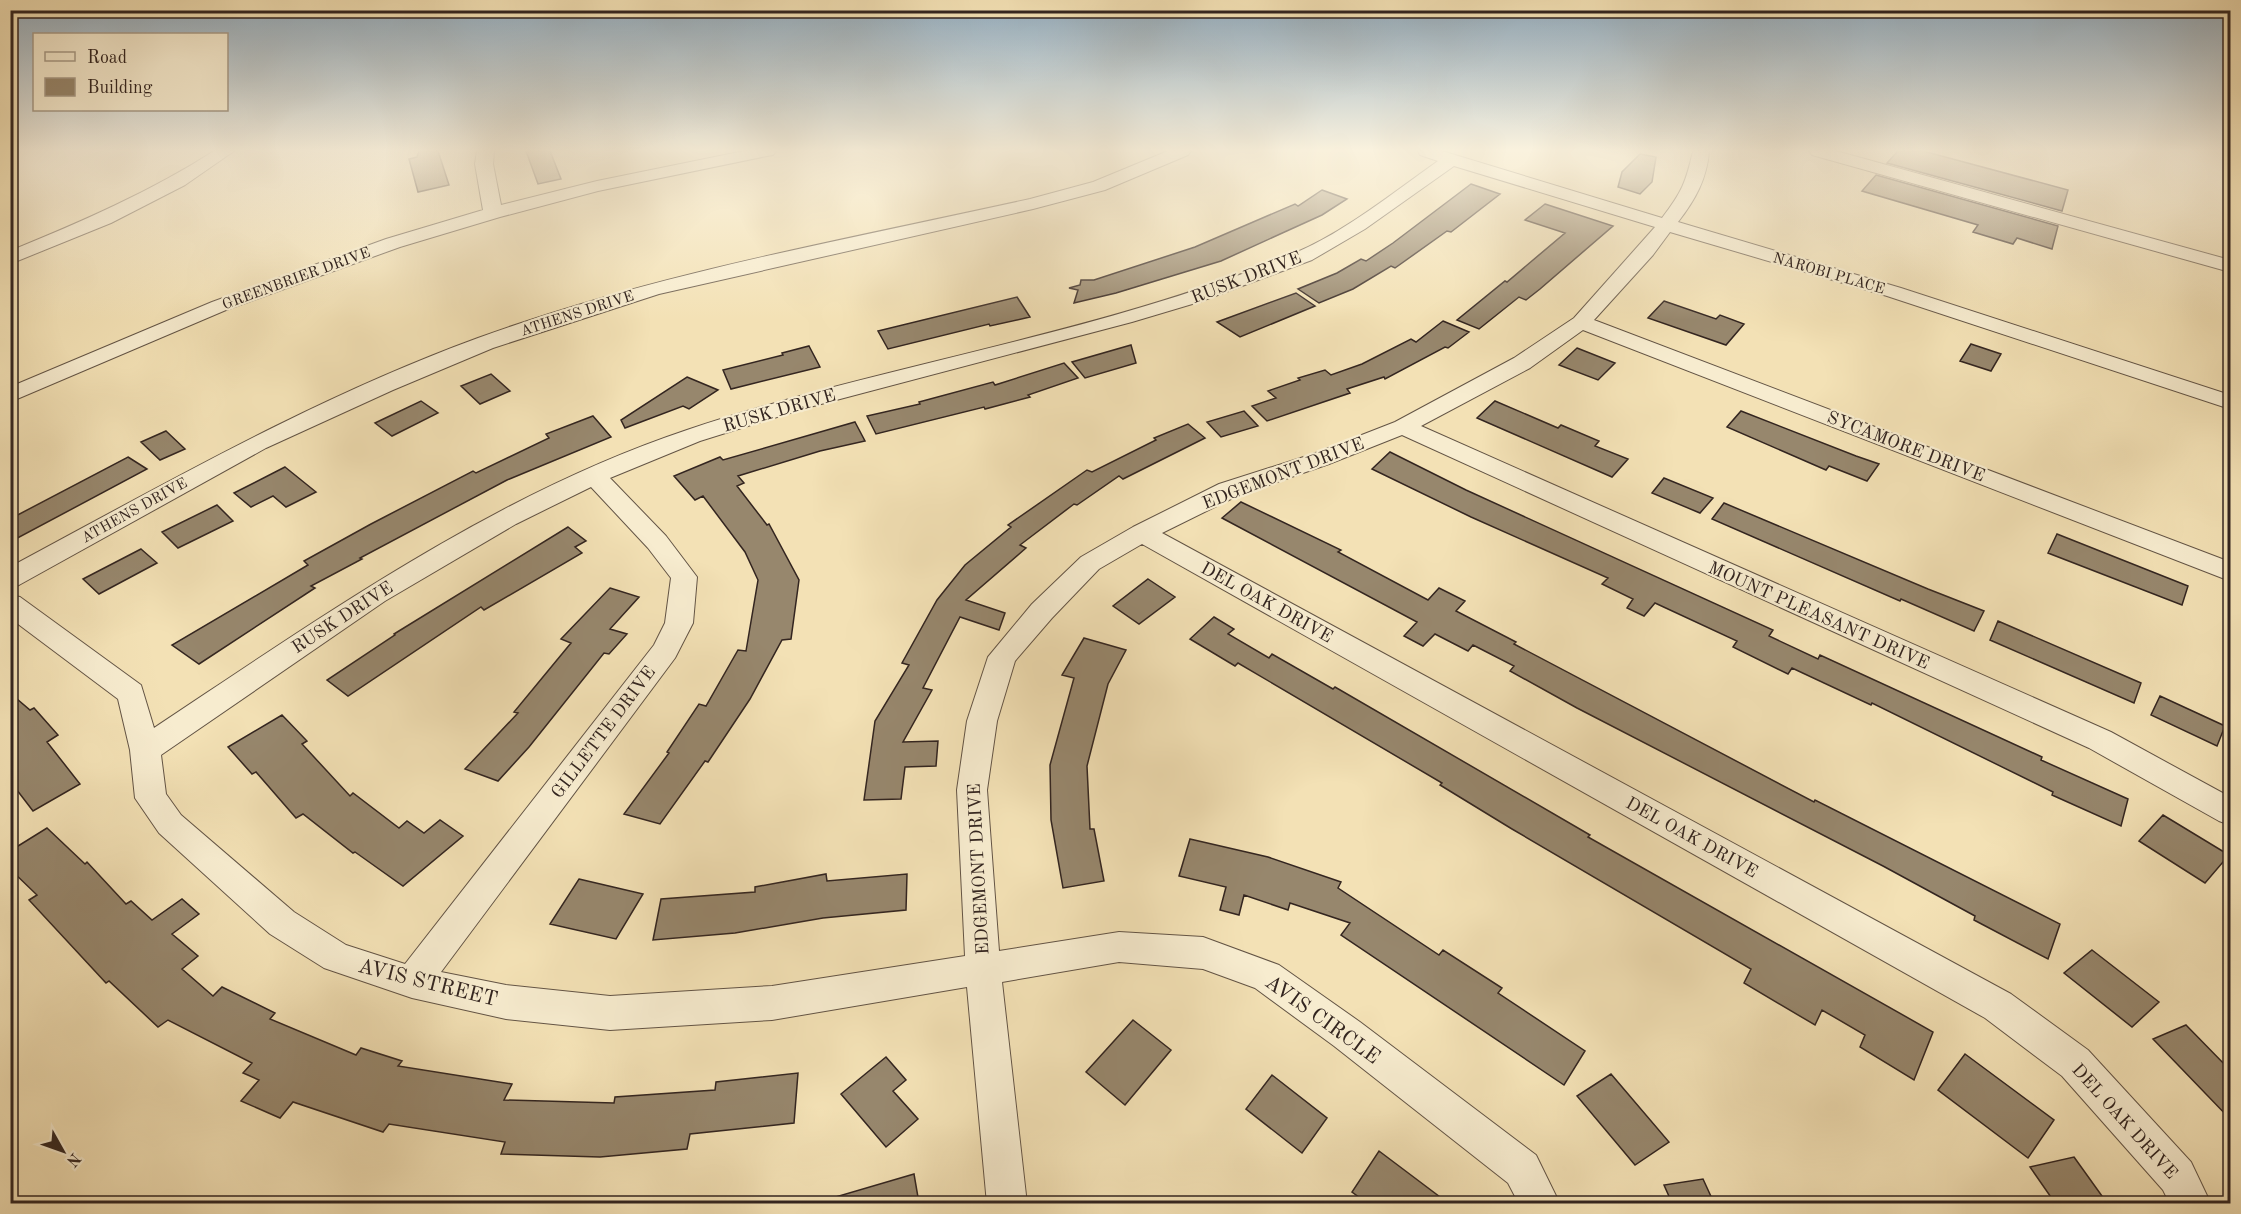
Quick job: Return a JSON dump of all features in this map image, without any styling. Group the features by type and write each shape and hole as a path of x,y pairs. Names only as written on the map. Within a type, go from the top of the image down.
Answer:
{"street":[{"path":"10,258 125,208"},
{"path":"492,208 493,213"},
{"name":"GREENBRIER DRIVE","path":"10,395 219,306 393,243 514,208"},
{"name":"ATHENS DRIVE","path":"10,579 258,443 384,385 484,343 654,289 1015,208"},
{"name":"RUSK DRIVE","path":"145,750 376,594 507,518 594,476 692,436 798,403 1125,318 1202,294 1305,256 1383,208"},
{"name":"NAROBI PLACE","path":"1610,208 1894,292 2230,402"},
{"name":"EDGEMONT DRIVE","path":"1007,1203 983,968 972,790 982,721 1002,657 1042,611 1090,563 1142,533 1228,490 1321,459 1403,427 1522,363 1581,322 1646,251 1679,208"},
{"path":"2021,208 2230,266"},
{"name":"SYCAMORE DRIVE","path":"1581,322 2230,572"},
{"name":"MOUNT PLEASANT DRIVE","path":"1403,427 2100,740 2230,812"},
{"name":"GILLETTE DRIVE","path":"412,982 665,651 679,623 684,577 657,542 594,476"},
{"name":"DEL OAK DRIVE","path":"1142,533 1998,1006 2075,1063 2177,1176 2191,1203"},
{"name":"AVIS STREET","path":"10,604 131,693 145,750 152,798 170,824 282,923 336,957 412,982 506,1002 610,1013 772,1003 983,968"},
{"name":"AVIS CIRCLE","path":"983,968 1119,947 1203,953 1267,976 1347,1034 1522,1169 1540,1203"}],"building":[{"path":"1287,208 1333,208 1221,261 1116,293 1074,303 1078,290 1069,288 1080,285 1081,280 1094,280 1195,247"},
{"path":"1440,208 1482,208 1451,232 1447,231 1395,268 1391,266 1353,289 1319,303 1298,289 1337,273 1361,259 1366,261"},
{"path":"1540,208 1556,208 1613,226 1526,300 1519,297 1479,329 1457,320 1565,233 1525,220"},
{"path":"1919,208 1993,208 2058,226 2052,249 2017,238 2013,244 1973,232 1978,225"},
{"path":"1296,293 1315,306 1240,337 1217,322"},
{"path":"1017,297 1030,317 990,326 989,324 888,349 878,331"},
{"path":"1664,301 1716,319 1720,315 1744,324 1726,345 1648,318"},
{"path":"1443,321 1469,332 1448,348 1445,347 1385,379 1384,377 1347,389 1350,393 1267,421 1252,406 1276,398 1268,391 1300,380 1298,378 1325,370 1331,375 1362,364 1411,339 1416,342"},
{"path":"1971,344 2001,354 1991,371 1960,361"},
{"path":"1131,345 1136,363 1085,378 1072,362"},
{"path":"809,346 820,367 731,389 723,370 783,355 782,353"},
{"path":"1577,348 1615,363 1598,380 1559,365"},
{"path":"1064,363 1078,378 1028,395 1030,397 876,434 867,416 920,404 919,402 993,382 995,385"},
{"path":"491,374 510,391 480,404 461,386"},
{"path":"687,377 718,390 689,409 683,406 625,428 621,420"},
{"path":"421,401 438,413 392,436 375,423"},
{"path":"1495,401 1558,428 1561,425 1599,441 1595,446 1628,459 1612,477 1477,418"},
{"path":"1244,411 1258,426 1221,437 1207,422"},
{"path":"1741,411 1879,464 1867,481 1829,466 1826,470 1727,427"},
{"path":"593,416 611,437 507,480 360,558 362,559 311,586 315,588 199,664 172,645 308,565 304,561 371,524 473,471 476,473 549,438 546,434"},
{"path":"855,422 865,441 820,451 738,476 744,483 737,486 767,525 769,524 799,580 791,639 782,640 750,699 708,762 705,761 660,824 624,814 669,753 667,752 699,704 706,706 738,650 746,651 758,580 745,552 703,496 695,500 674,476 720,457 723,460"},
{"path":"1188,424 1205,438 1123,479 1119,476 1077,505 1074,504 1020,545 1026,548 966,600 1005,613 999,630 960,617 923,688 932,690 903,742 938,741 936,766 905,767 901,799 864,800 875,721 909,665 902,663 937,600 965,565 1011,527 1008,525 1087,470 1092,472 1156,440 1154,438"},
{"path":"166,431 185,449 160,460 141,442"},
{"path":"1390,452 1466,490 1773,630 1769,636 1818,659 1820,655 2128,799 2121,826 2052,795 2053,792 1872,703 1871,705 1792,668 1788,674 1733,647 1737,641 1655,603 1644,616 1627,608 1633,599 1602,584 1608,578 1471,517 1372,469"},
{"path":"128,457 147,469 10,542 10,519"},
{"path":"285,467 316,492 286,507 273,496 251,507 234,493"},
{"path":"1664,478 1713,498 1700,513 1652,493"},
{"path":"1241,502 1341,550 1338,552 1428,600 1439,588 1465,601 1456,611 1516,642 1514,644 1814,802 1815,800 2060,924 2048,959 1974,920 1975,916 1883,866 1577,708 1510,671 1514,666 1473,645 1468,651 1435,634 1423,646 1404,636 1417,622 1222,518"},
{"path":"1724,503 1984,611 1974,631 1901,599 1900,601 1712,519"},
{"path":"217,505 233,521 178,548 162,532"},
{"path":"568,527 586,541 575,547 582,553 484,610 481,607 348,696 327,680 394,634"},
{"path":"2057,534 2188,586 2182,605 2048,553"},
{"path":"141,549 157,563 99,594 83,579"},
{"path":"1148,579 1175,597 1139,624 1113,606"},
{"path":"610,588 639,597 610,629 627,634 609,654 604,653 529,747 498,781 465,769 518,713 514,712 571,643 561,639"},
{"path":"1214,617 1234,629 1228,634 1269,658 1272,654 1333,689 1335,687 1590,835 1588,837 1933,1032 1914,1080 1860,1047 1865,1035 1822,1010 1815,1025 1744,983 1751,969 1512,829 1440,785 1442,783 1238,663 1235,666 1190,639"},
{"path":"1998,621 2141,683 2134,703 1990,640"},
{"path":"1084,638 1126,650 1108,684 1087,766 1090,829 1094,829 1104,881 1063,888 1051,820 1050,765 1074,678 1062,675"},
{"path":"10,693 30,710 34,708 58,735 47,742 80,784 33,811 10,781"},
{"path":"2160,696 2225,726 2217,746 2151,715"},
{"path":"282,715 307,741 302,744 350,796 353,793 399,828 407,821 424,833 440,820 463,836 403,886 355,852 353,853 303,814 296,818 256,772 252,774 228,747"},
{"path":"2163,815 2229,855 2205,883 2139,841"},
{"path":"47,828 85,864 87,862 126,904 131,901 152,920 182,899 199,914 172,934 198,956 182,969 213,996 222,987 275,1013 270,1019 356,1055 361,1048 402,1061 398,1066 512,1084 504,1100 614,1103 615,1097 715,1090 716,1082 798,1073 794,1123 690,1134 687,1149 600,1157 501,1154 505,1142 389,1124 383,1132 293,1102 280,1118 241,1101 259,1080 243,1073 252,1063 168,1020 158,1027 109,981 106,983 29,900 37,895 10,869 10,851"},
{"path":"1190,839 1268,857 1341,882 1338,888 1439,955 1443,950 1502,988 1498,993 1585,1051 1564,1085 1341,935 1350,923 1290,903 1288,910 1244,895 1239,915 1220,910 1226,887 1179,876"},
{"path":"826,874 827,881 907,874 906,910 823,918 735,933 653,940 661,899 755,892 755,887"},
{"path":"579,879 643,894 616,939 550,924"},
{"path":"2092,950 2159,1002 2132,1027 2064,973"},
{"path":"1133,1020 1171,1050 1125,1105 1086,1072"},
{"path":"2186,1025 2230,1070 2230,1119 2153,1039"},
{"path":"1965,1054 2054,1120 2028,1158 1938,1090"},
{"path":"886,1057 906,1080 893,1091 918,1119 886,1147 841,1094"},
{"path":"1611,1074 1669,1142 1635,1165 1577,1096"},
{"path":"1272,1075 1327,1118 1302,1153 1246,1109"},
{"path":"1379,1151 1448,1203 1367,1203 1352,1192"},
{"path":"2074,1157 2107,1203 2055,1203 2030,1167"},
{"path":"914,1174 919,1203 832,1203 832,1198"},
{"path":"1703,1179 1714,1203 1672,1203 1664,1185"}]}
